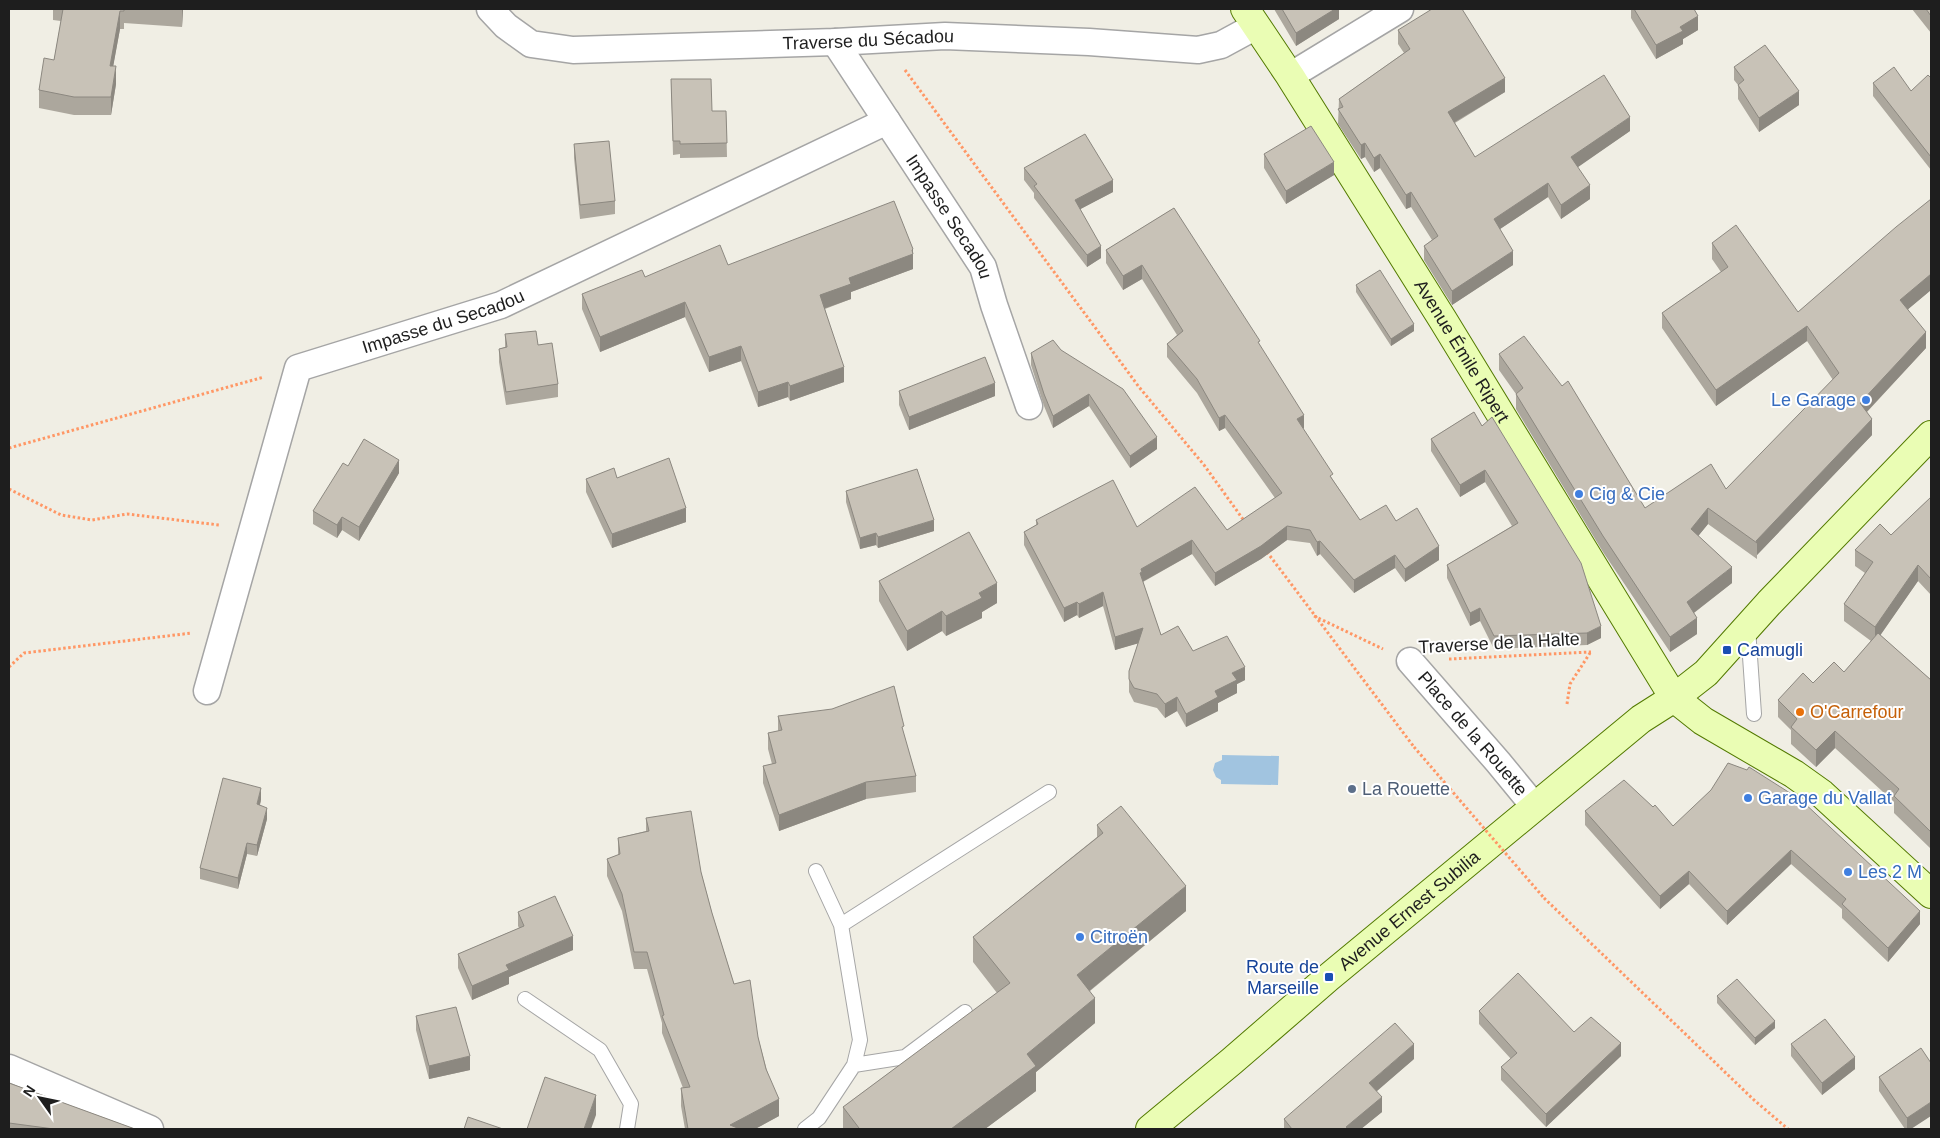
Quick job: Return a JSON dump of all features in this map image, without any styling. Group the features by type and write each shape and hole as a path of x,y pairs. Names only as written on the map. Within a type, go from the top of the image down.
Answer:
{"main road":[{"name":"Avenue Émile Ripert","path":"1250,18 1290,76 1443,320 1674,698"},
{"name":"Avenue Ernest Subilia","path":"1150,1129 1329,977 1641,719 1674,698 1706,673 1769,603 1931,435"},
{"path":"1674,698 1703,721 1794,774 1822,794 1931,894"}],"street":[{"name":"Traverse du Sécadou","path":"490,9 506,26 531,44 573,50 835,42 945,36 1089,42 1198,50 1221,45 1250,18"},
{"path":"1290,76 1400,9"},
{"name":"Impasse Secadou","path":"835,42 983,266 994,305 1029,406"},
{"name":"Impasse du Secadou","path":"298,368 501,305 888,121"},
{"path":"207,691 298,368"},
{"name":"Place de la Rouette","path":"1410,661 1535,807"},
{"path":"9,1068 150,1129"}],"lane":[{"path":"1748,627 1754,714"},
{"path":"840,925 1048,792"},
{"path":"805,1129 819,1118 854,1065 860,1040 840,925 816,871"},
{"path":"525,999 600,1050 630,1104 627,1129"},
{"path":"854,1065 905,1057 965,1012"}],"path":[{"path":"904,69 1139,387 1204,465 1250,528"},
{"path":"9,448 298,368"},
{"path":"9,490 61,515 92,520 127,514 219,525"},
{"path":"1267,552 1414,747 1544,898 1754,1100 1788,1129"},
{"path":"1313,615 1410,661"},
{"path":"9,667 24,653 198,632 227,623"},
{"name":"Traverse de la Halte","path":"1410,661 1591,652 1570,684 1567,704"}],"water":[{"path":"1222,755 1279,756 1278,785 1221,784 1221,780 1216,777 1213,770 1215,763 1222,760"}],"building":[{"path":"63,9 124,9 124,11 120,11 110,66 116,66 111,97 74,97 39,90 44,58 54,60"},
{"path":"1282,9 1335,9 1296,33"},
{"path":"1432,9 1462,9 1505,78 1448,112 1475,157 1604,75 1630,117 1571,157 1590,185 1561,205 1548,183 1494,219 1513,251 1452,291 1424,246 1438,236 1411,192 1406,195 1380,154 1374,158 1365,143 1361,145 1338,109 1343,107 1339,99 1410,49 1398,30"},
{"path":"1634,9 1694,9 1698,16 1680,27 1683,31 1656,45"},
{"path":"1926,9 1931,9 1931,16"},
{"path":"1765,45 1799,91 1759,118 1738,85 1744,80 1734,67"},
{"path":"1894,67 1911,91 1928,75 1931,78 1931,157 1873,83"},
{"path":"671,79 711,79 712,111 726,111 727,143 680,144 680,141 673,141"},
{"path":"1311,126 1334,162 1286,191 1264,154"},
{"path":"1085,134 1113,180 1075,200 1101,246 1087,255 1034,186 1037,184 1024,168"},
{"path":"609,141 615,201 580,205 574,144"},
{"path":"1931,199 1931,274 1900,300 1926,332 1860,403 1872,419 1756,541 1757,543 1708,508 1691,529 1732,567 1687,602 1697,618 1670,637 1603,536 1516,394 1523,388 1499,354 1524,336 1562,386 1568,381 1645,508 1711,464 1726,489 1839,373 1807,326 1716,390 1662,313 1728,267 1712,243 1736,225 1798,312"},
{"path":"894,201 913,249 913,254 849,278 851,284 820,295 844,367 790,386 788,382 758,392 741,346 709,357 685,302 600,337 582,294 642,270 645,277 720,245 728,265"},
{"path":"1174,208 1260,341 1258,342 1304,415 1297,419 1333,474 1330,476 1360,520 1386,505 1396,521 1417,508 1439,546 1405,569 1395,555 1354,580 1320,541 1317,542 1310,530 1287,526 1261,546 1215,573 1192,540 1141,569 1142,572 1140,573 1161,635 1178,626 1193,651 1227,636 1245,667 1232,673 1237,680 1215,691 1218,697 1186,714 1177,697 1165,704 1157,694 1134,688 1129,679 1129,671 1143,628 1115,637 1103,592 1079,604 1077,602 1064,608 1024,532 1038,524 1036,520 1113,480 1137,527 1195,487 1227,530 1282,493 1225,415 1219,418 1197,379 1167,344 1183,331 1142,265 1123,276 1106,250"},
{"path":"1380,270 1414,324 1391,339 1356,285"},
{"path":"536,331 538,345 552,343 558,384 506,392 499,349 507,347 505,334"},
{"path":"1053,340 1061,350 1123,389 1157,437 1130,456 1089,394 1053,416 1031,353"},
{"path":"985,357 995,383 909,417 899,391"},
{"path":"1474,412 1482,426 1492,417 1581,563 1601,626 1587,633 1494,636 1480,608 1470,613 1447,565 1518,523 1485,470 1460,485 1431,439"},
{"path":"364,439 399,460 359,527 342,517 337,525 313,511 343,463 348,466"},
{"path":"669,458 686,508 612,534 586,479 614,468 617,478"},
{"path":"917,469 934,520 878,537 876,533 860,538 846,491"},
{"path":"1931,497 1931,579 1918,565 1875,627 1844,604 1873,562 1855,550 1880,524 1891,535"},
{"path":"969,532 997,583 979,593 982,598 946,616 942,611 907,631 879,581"},
{"path":"1878,633 1931,680 1931,832 1894,796 1899,789 1835,731 1816,750 1791,727 1797,719 1778,700 1803,673 1813,683 1834,662 1844,672"},
{"path":"894,686 904,726 902,727 916,776 866,782 779,815 763,766 776,763 768,733 782,730 778,716 832,709"},
{"path":"1728,763 1747,770 1749,767 1801,800 1920,911 1888,948 1842,904 1846,899 1791,850 1727,911 1689,871 1660,896 1585,811 1624,780 1653,807 1655,805 1673,826 1711,790"},
{"path":"223,778 261,788 257,804 267,808 257,845 247,843 238,878 200,868"},
{"path":"1121,806 1186,886 1077,975 1095,998 1027,1054 1036,1066 951,1129 858,1129 843,1107 1010,983 973,937 1103,833 1097,825"},
{"path":"691,811 701,872 712,913 734,984 750,980 758,1037 766,1069 779,1099 730,1125 740,1129 688,1129 681,1088 690,1087 662,1016 664,1015 647,952 634,952 622,894 607,859 620,854 618,838 649,831 646,818"},
{"path":"555,896 573,936 506,965 509,970 472,986 458,954 524,926 518,912"},
{"path":"1518,973 1574,1032 1591,1017 1621,1043 1546,1114 1501,1067 1517,1053 1479,1011"},
{"path":"1737,979 1775,1021 1755,1038 1717,996"},
{"path":"456,1007 470,1056 429,1066 416,1016"},
{"path":"1825,1019 1855,1057 1822,1083 1791,1044"},
{"path":"1395,1023 1414,1044 1369,1083 1382,1097 1346,1127 1348,1129 1292,1129 1284,1119"},
{"path":"1921,1048 1931,1063 1931,1102 1907,1118 1879,1077"},
{"path":"545,1077 596,1095 584,1129 527,1129"},
{"path":"9,1083 135,1129 54,1129 9,1123"},
{"path":"468,1117 503,1129 464,1129"}],"place":[{"name":"Le Garage","path":"1866,400"},
{"name":"Cig & Cie","path":"1579,494"},
{"name":"Camugli","path":"1727,650"},
{"name":"O'Carrefour","path":"1800,712"},
{"name":"La Rouette","path":"1352,789"},
{"name":"Garage du Vallat","path":"1748,798"},
{"name":"Les 2 M","path":"1848,872"},
{"name":"Citroën","path":"1080,937"},
{"name":"Route de Marseille","path":"1329,977"}]}
